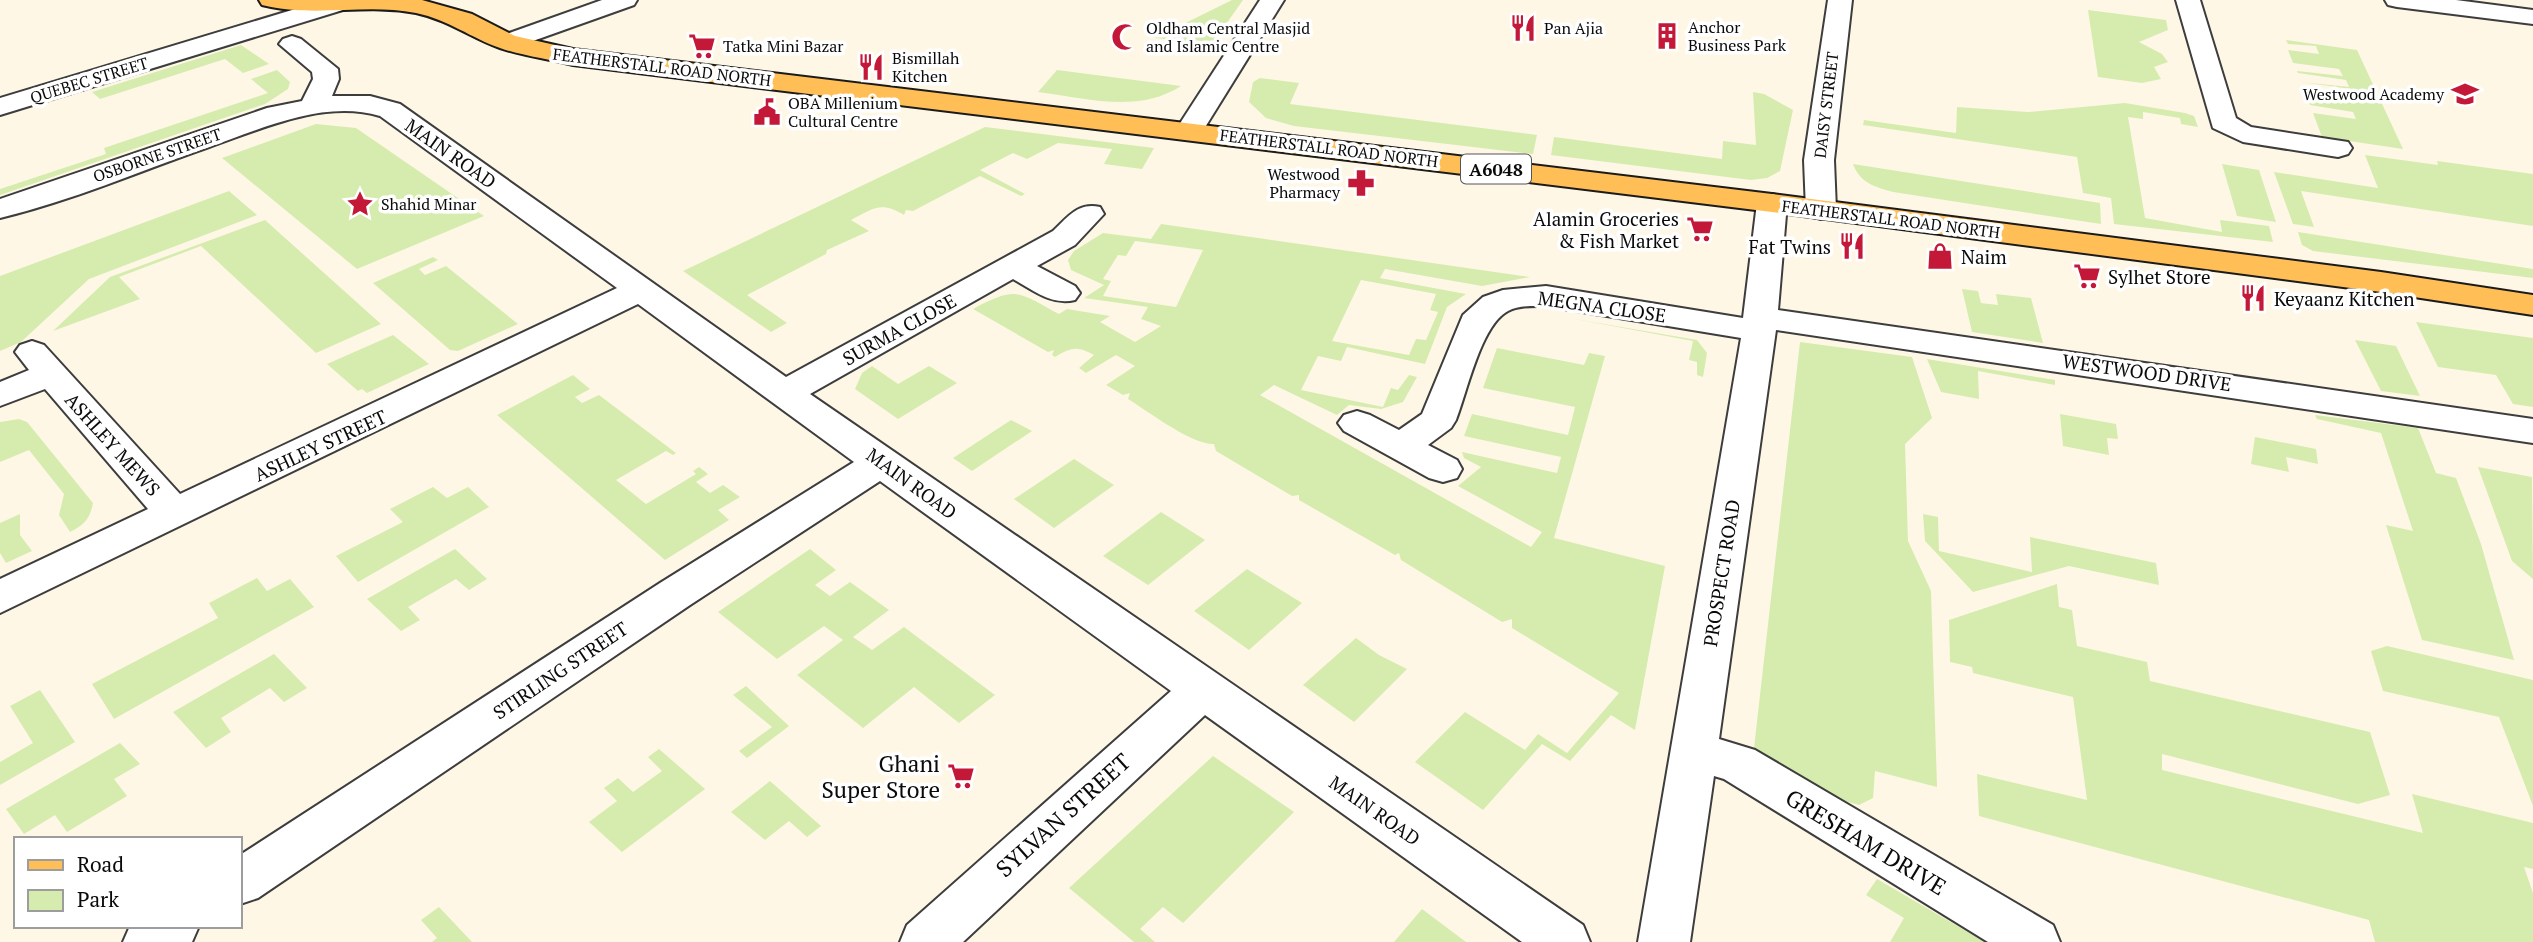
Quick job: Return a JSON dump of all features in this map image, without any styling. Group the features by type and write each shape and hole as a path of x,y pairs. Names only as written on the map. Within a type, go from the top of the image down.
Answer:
{"main road":[{"name":"A6048","path":"271,0 296,6 351,1"},
{"name":"FEATHERSTALL ROAD NORTH","path":"351,1 459,10 507,42 573,57 1772,203 2381,282 2533,305"}],"street":[{"name":"QUEBEC STREET","path":"178,53 240,20 264,0"},
{"path":"507,42 625,0"},
{"path":"1189,131 1272,0"},
{"name":"DAISY STREET","path":"1821,210 1819,160 1840,0"},
{"path":"2188,0 2223,122 2243,134 2339,148"},
{"path":"2397,0 2533,17"},
{"name":"QUEBEC STREET","path":"0,107 351,1"},
{"path":"292,44 325,69 326,79 314,104"},
{"name":"OSBORNE STREET","path":"0,209 277,114 314,104"},
{"name":"MAIN ROAD","path":"314,104 370,104 390,110 1202,690 1564,942"},
{"name":"PROSPECT ROAD","path":"1664,942 1760,325 1772,203"},
{"name":"SURMA CLOSE","path":"786,392 1072,233 1089,214"},
{"path":"1013,266 1063,293"},
{"name":"ASHLEY STREET","path":"0,597 640,290"},
{"name":"MEGNA CLOSE","path":"1402,446 1438,420 1475,322 1495,304 1515,297 1546,296 1760,325"},
{"name":"WESTWOOD DRIVE","path":"1760,325 2533,431"},
{"name":"ASHLEY MEWS","path":"0,395 41,363 175,514"},
{"path":"1357,423 1443,469"},
{"name":"STIRLING STREET","path":"242,881 663,602 882,462"},
{"name":"SYLVAN STREET","path":"926,942 1202,690"},
{"name":"GRESHAM DRIVE","path":"1693,751 1738,764 2034,942"},
{"path":"149,942 170,928"}],"green space":[{"path":"1232,0 1243,0 1212,44 1155,38"},
{"path":"2088,10 2166,20 2168,30 2139,42 2162,54 2168,62 2154,67 2161,79 2142,83 2098,77"},
{"path":"2286,40 2357,50 2403,149 2322,137 2313,113 2356,119 2353,112 2310,105 2305,91 2356,98 2351,89 2301,82 2349,87 2346,80 2298,73 2297,71 2343,76 2339,69 2293,63 2288,50 2319,54 2316,46 2288,44"},
{"path":"241,45 269,64 243,73 225,59 100,99 92,92"},
{"path":"277,70 290,82 288,89 265,104 0,195 0,189 106,154 104,148 268,93 251,79"},
{"path":"1057,70 1181,86 1164,95 1130,102 1038,92"},
{"path":"1260,78 1299,83 1290,104 1537,135 1533,154 1294,126 1266,118 1249,102 1253,82"},
{"path":"1753,92 1764,94 1793,110 1780,171 1767,178 1751,180 1551,155 1554,137 1722,159 1723,141 1756,145"},
{"path":"2125,103 2185,113 2194,116 2198,127 2181,124 2180,118 2143,112 2143,119 2128,117 2145,218 2222,232 2220,220 2269,226 2273,242 2114,224 2111,198 2083,193 2077,157 1863,125 1864,120 1956,133 1957,107 2028,112"},
{"path":"316,124 356,128 484,216 357,269 222,158"},
{"path":"985,127 1154,148 1142,169 1104,164 1112,149 1058,143 1027,159 1013,153 980,170 1025,194 1021,196 980,176 913,211 906,210 904,215 883,207 866,212 851,220 869,231 827,250 826,254 747,295 787,323 771,332 683,271"},
{"path":"2365,155 2438,165 2437,161 2533,174 2533,226 2301,191 2314,227 2293,224 2274,172 2378,188"},
{"path":"1853,164 2100,203 2101,224 1893,192 1864,180"},
{"path":"2222,164 2259,170 2276,222 2237,216"},
{"path":"229,191 257,215 89,279 21,342 0,351 0,276"},
{"path":"265,220 381,324 316,353 201,246 119,277 140,299 53,331 110,277"},
{"path":"1161,224 1530,277 1482,286 1385,269 1380,278 1466,294 1447,307 1425,364 1347,347 1341,361 1318,356 1301,390 1383,407 1391,388 1398,390 1409,375 1417,377 1403,402 1381,409 1349,405 1337,415 1274,385 1260,395 1531,547 1542,532 1458,486 1481,467 1464,458 1462,452 1557,473 1561,457 1464,436 1472,414 1568,435 1575,407 1483,388 1497,348 1584,365 1589,353 1605,356 1554,538 1665,566 1635,730 1611,715 1570,761 1542,744 1483,810 1415,762 1465,712 1525,750 1538,734 1567,753 1619,693 1512,628 1512,619 1502,622 1401,560 1399,553 1395,555 1299,500 1299,495 1292,496 1216,451 1214,444 1194,439 1171,427 1128,399 1130,393 1123,395 1106,385 1135,366 1116,355 1086,373 1079,368 1094,355 1074,349 1055,357 1052,355 1054,350 1048,352 973,309 999,297 1016,294 1034,300 1059,314 1067,309 1110,316 1100,322 1135,342 1161,326 1141,319 1148,307 1084,298 1104,285 1071,270 1068,260 1074,251 1103,233 1151,239","holes":["1135,241 1203,250 1176,307 1103,296 1111,281 1103,279 1118,255 1126,256","1361,280 1436,294 1430,310 1438,312 1426,340 1416,339 1409,355 1332,341"]},
{"path":"2298,232 2533,269 2533,278 2313,251 2302,245"},
{"path":"433,257 438,260 419,269 425,275 446,266 518,324 458,351 450,350 373,283"},
{"path":"1962,289 1978,291 1981,303 1998,305 1996,294 2031,298 2043,343 1972,332"},
{"path":"1569,318 1697,340 1707,353 1703,377 1697,375 1697,362 1689,360 1693,341"},
{"path":"2416,322 2533,338 2533,407 2513,404 2496,375 2438,367"},
{"path":"393,335 429,364 367,393 362,389 358,391 327,364"},
{"path":"2355,340 2396,346 2420,396 2381,391"},
{"path":"1800,342 1912,357 1932,418 1905,444 1908,541 1931,591 1937,787 1875,771 1873,798 1859,805 1837,799 1754,748"},
{"path":"1927,359 2055,380 2055,385 1978,371 1979,399 1941,392"},
{"path":"872,366 898,384 929,366 957,383 898,419 855,389 862,373"},
{"path":"573,375 590,389 575,397 582,403 599,395 676,453 673,455 666,451 616,480 646,504 696,474 693,471 699,467 708,474 696,482 710,493 723,485 740,497 718,510 729,520 665,560 497,415"},
{"path":"2060,414 2116,424 2118,439 2107,438 2109,455 2063,446"},
{"path":"2315,415 2418,428 2436,473 2456,478 2481,544 2514,660 2422,640 2386,525 2413,531 2381,433 2317,419"},
{"path":"19,419 27,422 93,503 86,521 70,532 59,515 64,494 29,450 0,462 0,422"},
{"path":"1011,420 1032,431 972,471 953,458"},
{"path":"2255,437 2316,449 2318,464 2286,457 2289,472 2251,464"},
{"path":"1074,459 1114,485 1054,528 1014,499"},
{"path":"2478,467 2532,477 2533,579 2512,561"},
{"path":"433,487 447,498 468,487 489,507 358,582 336,556 403,522 390,509"},
{"path":"1161,512 1205,540 1148,585 1103,556"},
{"path":"20,514 20,535 32,551 6,563 0,553 0,523"},
{"path":"1923,514 1938,517 1939,551 2032,572 2030,537 2156,563 2159,585 2069,566 1973,592 1925,541"},
{"path":"455,549 487,579 469,590 456,579 408,607 420,620 401,631 367,599"},
{"path":"810,549 836,570 815,585 830,596 850,582 889,610 853,637 872,650 904,627 995,695 959,723 914,687 863,728 797,675 843,640 824,626 777,659 718,612"},
{"path":"1247,569 1302,603 1249,650 1194,611"},
{"path":"257,578 267,591 290,579 314,607 114,719 92,684 218,618 209,603"},
{"path":"2057,584 2059,607 2072,610 2077,646 2147,662 2150,681 2370,732 2390,795 2358,804 2162,754 2162,770 2423,833 2412,794 2533,823 2533,869 2524,867 2533,893 2533,942 2375,942 2369,920 1979,816 1977,774 2087,800 2073,697 1973,673 1972,667 1950,662 1949,620"},
{"path":"1356,638 1379,655 1407,669 1354,722 1303,685"},
{"path":"2387,646 2533,680 2533,806 2499,717 2383,691 2371,651"},
{"path":"274,654 307,688 284,702 270,688 221,718 231,732 206,748 173,712"},
{"path":"746,686 789,726 747,758 739,751 772,727 733,695"},
{"path":"40,690 75,742 0,785 0,762 33,743 10,706"},
{"path":"120,743 140,764 114,779 127,796 67,832 55,815 24,834 6,809"},
{"path":"659,749 705,789 622,852 589,822 617,801 604,788 618,778 633,792 662,771 648,757"},
{"path":"1213,756 1294,812 1183,923 1163,907 1140,929 1155,942 1134,942 1069,888"},
{"path":"770,781 821,826 807,837 789,821 765,840 731,812"},
{"path":"1877,879 1985,942 1890,942 1904,918 1866,895"},
{"path":"439,907 472,942 432,942 437,938 421,920"},
{"path":"1422,909 1466,942 1394,942"}],"place":[{"name":"Pan Ajia","path":"1523,28"},
{"name":"Anchor Business Park","path":"1667,36"},
{"name":"Oldham Central Masjid and Islamic Centre","path":"1125,37"},
{"name":"Tatka Mini Bazar","path":"702,46"},
{"name":"Bismillah Kitchen","path":"871,67"},
{"name":"Westwood Academy","path":"2465,94"},
{"name":"OBA Millenium Cultural Centre","path":"767,112"},
{"name":"Westwood Pharmacy","path":"1361,183"},
{"name":"Shahid Minar","path":"360,204"},
{"name":"Alamin Groceries & Fish Market","path":"1700,229"},
{"name":"Fat Twins","path":"1852,246"},
{"name":"Naim","path":"1940,256"},
{"name":"Sylhet Store","path":"2087,276"},
{"name":"Keyaanz Kitchen","path":"2253,298"},
{"name":"Ghani Super Store","path":"961,776"}]}
